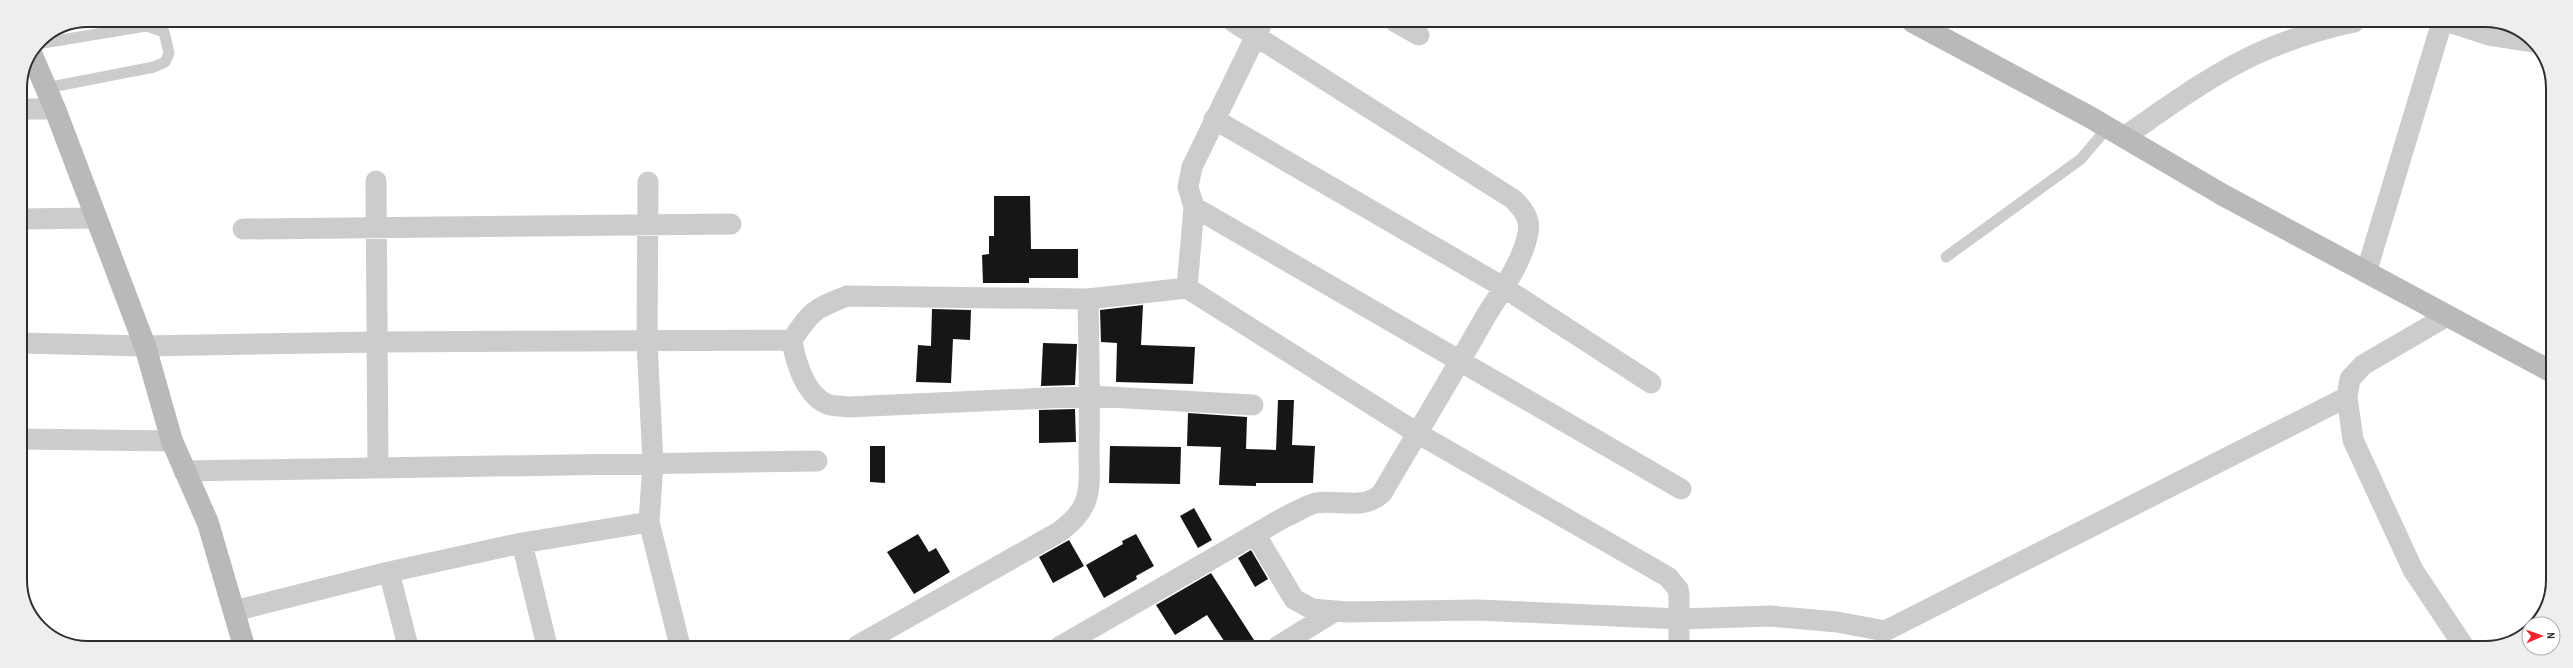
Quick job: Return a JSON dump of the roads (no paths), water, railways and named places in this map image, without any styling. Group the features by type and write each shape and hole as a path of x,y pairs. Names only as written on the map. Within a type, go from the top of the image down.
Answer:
{"street":[{"path":"1405,27 1419,35"},
{"path":"1923,27 2116,132 2223,195 2546,369"},
{"path":"2116,132 2256,54 2332,27"},
{"path":"2366,273 2440,27"},
{"path":"2464,27 2489,35 2522,40"},
{"path":"1068,641 1285,517 1316,503 1359,503 1374,500 1382,493 1461,360 1524,248 1529,232 1528,221 1523,208 1513,199 1355,101 1259,28 1192,167 1188,192 1194,207 1187,288"},
{"path":"35,59 55,109 145,346 172,441 208,523 243,641"},
{"path":"27,109 55,109"},
{"path":"1214,119 1503,287 1651,383"},
{"path":"376,181 378,466"},
{"path":"648,182 648,342 654,463 649,522 679,641"},
{"path":"1194,207 1461,360 1681,489"},
{"path":"27,219 97,218"},
{"path":"243,229 731,224"},
{"path":"1253,405 1091,396 848,407 829,404 813,393 795,358 792,340 808,315 825,305 846,296 1088,299 1187,288 1417,433 1662,572 1678,589 1681,619 1679,641"},
{"path":"866,641 1059,532 1073,521 1087,499 1091,396 1088,299"},
{"path":"2447,316 2363,365 2350,379 2347,397 2353,440 2410,562 2461,641"},
{"path":"27,343 145,346 376,342 648,342 792,340"},
{"path":"1255,534 1294,599 1312,608 1335,611 1478,610 1681,619 1770,616 1837,622 1885,631 2347,397"},
{"path":"27,439 172,441"},
{"path":"184,471 378,466 817,461"},
{"path":"234,611 389,572 522,543 649,522"},
{"path":"522,543 546,641"},
{"path":"389,572 407,641"},
{"path":"1287,641 1335,611"}],"lane":[{"path":"48,42 140,27"},
{"path":"46,88 154,67 166,62 169,53 164,32 149,27"},
{"path":"1946,257 2116,132"}]}
